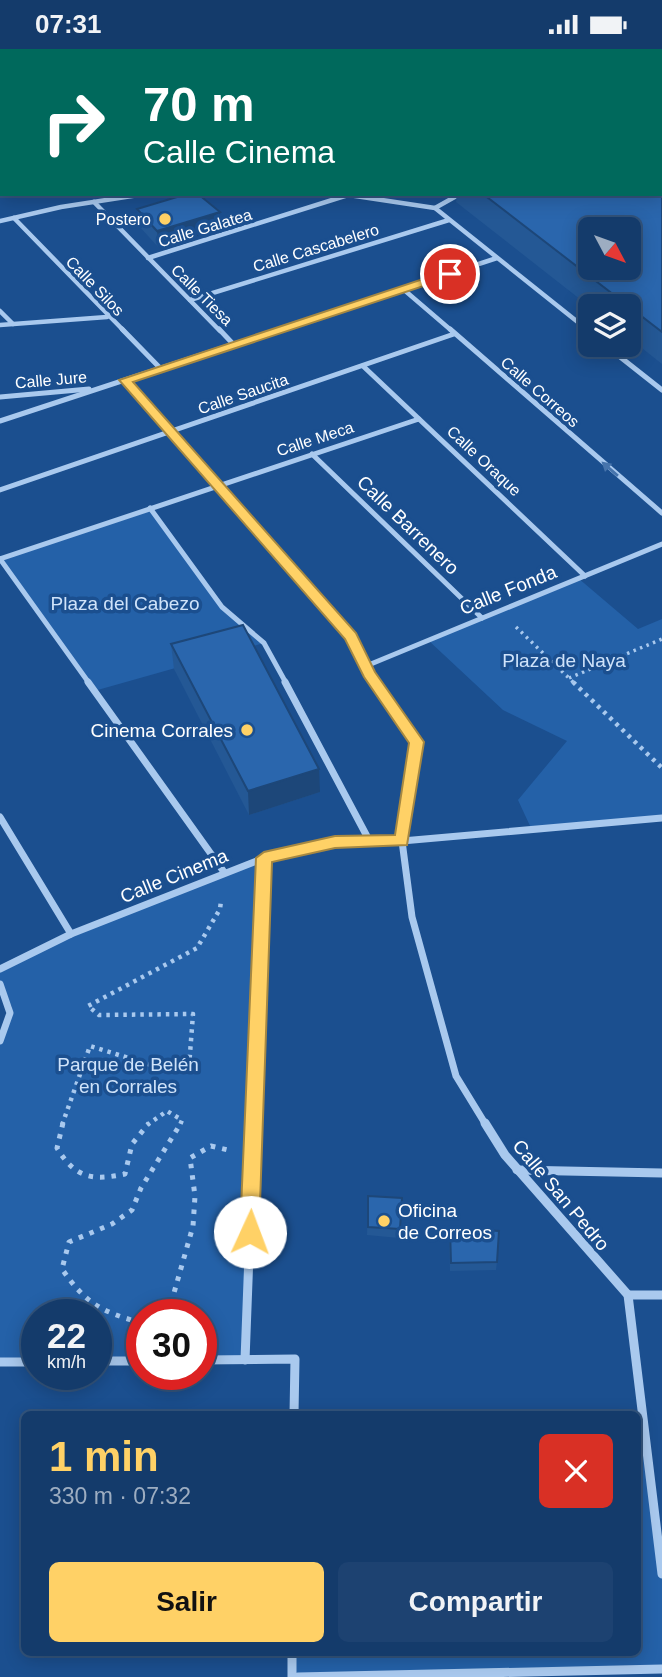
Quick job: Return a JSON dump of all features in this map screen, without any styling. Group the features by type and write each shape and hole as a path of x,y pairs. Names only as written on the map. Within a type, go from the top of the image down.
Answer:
{"street":[{"path":"0,221 132,196"},
{"name":"Calle Galatea","path":"148,258 346,196"},
{"path":"356,196 435,208 578,322"},
{"path":"435,208 456,196"},
{"name":"Calle Tiesa","path":"94,202 234,345"},
{"name":"Calle Silos","path":"14,218 107,317 161,369"},
{"name":"Calle Cascabelero","path":"190,300 449,220"},
{"path":"0,421 497,258"},
{"name":"Calle Correos","path":"402,289 662,513"},
{"path":"0,311 13,324"},
{"path":"0,325 107,317"},
{"name":"Calle Saucita","path":"0,490 454,334"},
{"path":"620,357 662,390"},
{"name":"Calle Oraque","path":"363,366 584,576"},
{"name":"Calle San Pedro","path":"125,380 351,636 366,666 416,742 402,841 412,917 456,1076 517,1170 628,1294"},
{"name":"Calle Jure","path":"0,397 103,387"},
{"name":"Calle Meca","path":"0,559 419,419"},
{"name":"Calle Barrenero","path":"312,454 482,618"},
{"path":"150,508 222,607 264,643 370,842"},
{"name":"Calle Fonda","path":"366,666 662,544"},
{"path":"0,559 224,872"},
{"path":"0,817 71,935"},
{"name":"Calle Cinema","path":"0,969 71,935 264,858 335,842 402,841 662,818"},
{"path":"245,1360 264,858"},
{"path":"0,984 12,1007 10,1020 0,1041"},
{"path":"517,1170 662,1173"},
{"path":"639,1411 628,1294 662,1295"},
{"path":"217,1360 295,1359 294,1411"},
{"path":"0,1362 21,1362"},
{"path":"641,1434 662,1574"},
{"path":"292,1656 292,1677"},
{"path":"298,1677 662,1669"}],"path":[{"path":"499,611 662,768"},
{"path":"569,678 662,639"},
{"path":"126,1318 96,1310 78,1293 62,1269 69,1242 103,1228 132,1211 140,1189 160,1154 178,1134 182,1120 167,1111 150,1121 134,1137 127,1154 125,1174 86,1180 69,1169 57,1148 65,1112 90,1046 166,1070 189,1067 193,1014 99,1015 88,1006 197,947 220,909 224,872"},
{"path":"172,1299 188,1242 195,1195 189,1171 190,1158 212,1146 252,1155"}],"green space":[{"name":"Plaza del Cabezo","path":"150,508 222,607 264,643 94,691 0,559"},
{"name":"Plaza de Naya","path":"578,578 638,629 662,619 662,818 531,828 518,800 567,741 503,710 428,640"},
{"name":"Parque de Belén en Corrales","path":"264,858 245,1360 217,1360 217,1299 126,1299 126,1361 112,1361 112,1299 21,1299 21,1362 0,1362 0,1041 12,1007 0,984 0,969 71,934"},
{"path":"641,1434 645,1434 662,1574 662,1669 292,1677 292,1656 641,1656"}],"building":[{"path":"180,196 200,196 220,212 157,231 137,209"},
{"path":"486,196 662,196 662,332 641,316 641,294 613,294 595,280 641,280 641,217 578,217 578,267"},
{"name":"Cinema Corrales","path":"243,625 319,769 248,791 171,644"},
{"name":"Oficina de Correos","path":"368,1196 402,1198 400,1229 368,1227"},
{"path":"450,1228 499,1231 497,1262 451,1263"}],"place":[{"name":"Postero","path":"165,219"},
{"name":"Cinema Corrales","path":"247,730"},
{"name":"Oficina de Correos","path":"384,1221"}],"route":[{"path":"250,1232 264,858 335,842 402,841 416,742 369,673 351,636 125,380 450,274"}]}
